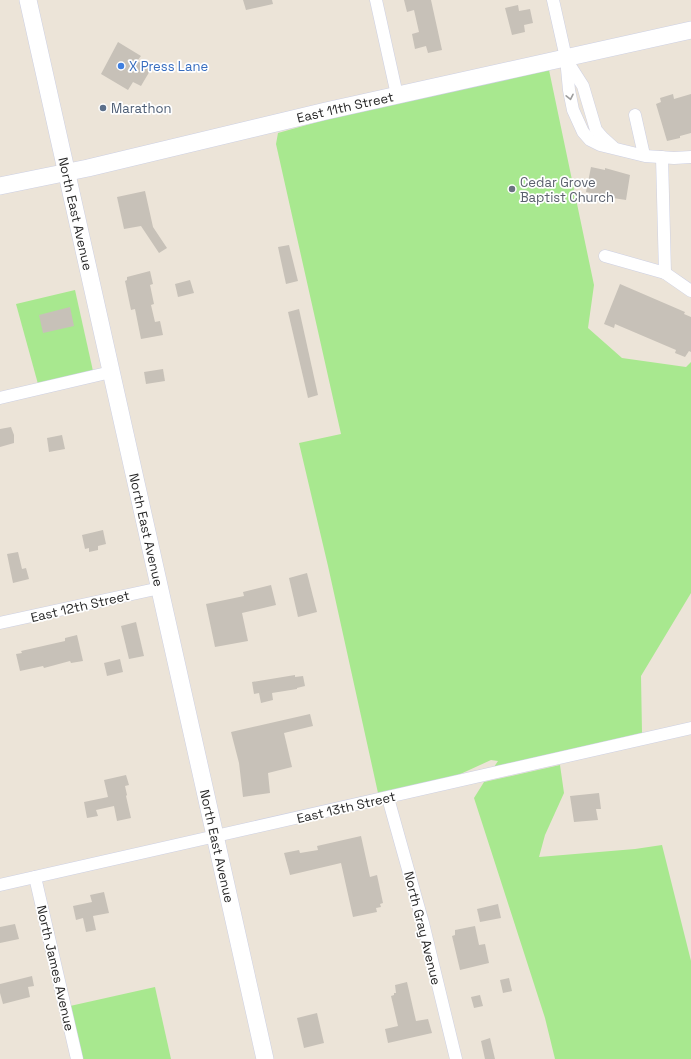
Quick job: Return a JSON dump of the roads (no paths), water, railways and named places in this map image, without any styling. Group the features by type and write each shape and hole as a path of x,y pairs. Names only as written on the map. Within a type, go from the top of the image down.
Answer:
{"main road":[{"name":"North East Avenue","path":"28,0 265,1059"},
{"name":"East 11th Street","path":"0,186 67,172 397,95 691,30"}],"street":[{"path":"376,0 397,95"},
{"path":"553,0 566,58 568,90 573,110 578,123 590,140 614,149 644,155 662,157 691,157"},
{"path":"634,115 644,155"},
{"path":"662,157 665,273"},
{"path":"605,256 665,273 691,291"},
{"path":"0,398 111,372"},
{"name":"East 12th Street","path":"0,623 160,588"},
{"name":"East 13th Street","path":"0,885 691,728"},
{"name":"North Gray Avenue","path":"388,798 423,923 456,1059"},
{"name":"North James Avenue","path":"35,877 77,1059"}],"place":[{"name":"X Press Lane","path":"121,66"},
{"name":"Marathon","path":"103,108"},
{"name":"Cedar Grove Baptist Church","path":"512,189"}]}
